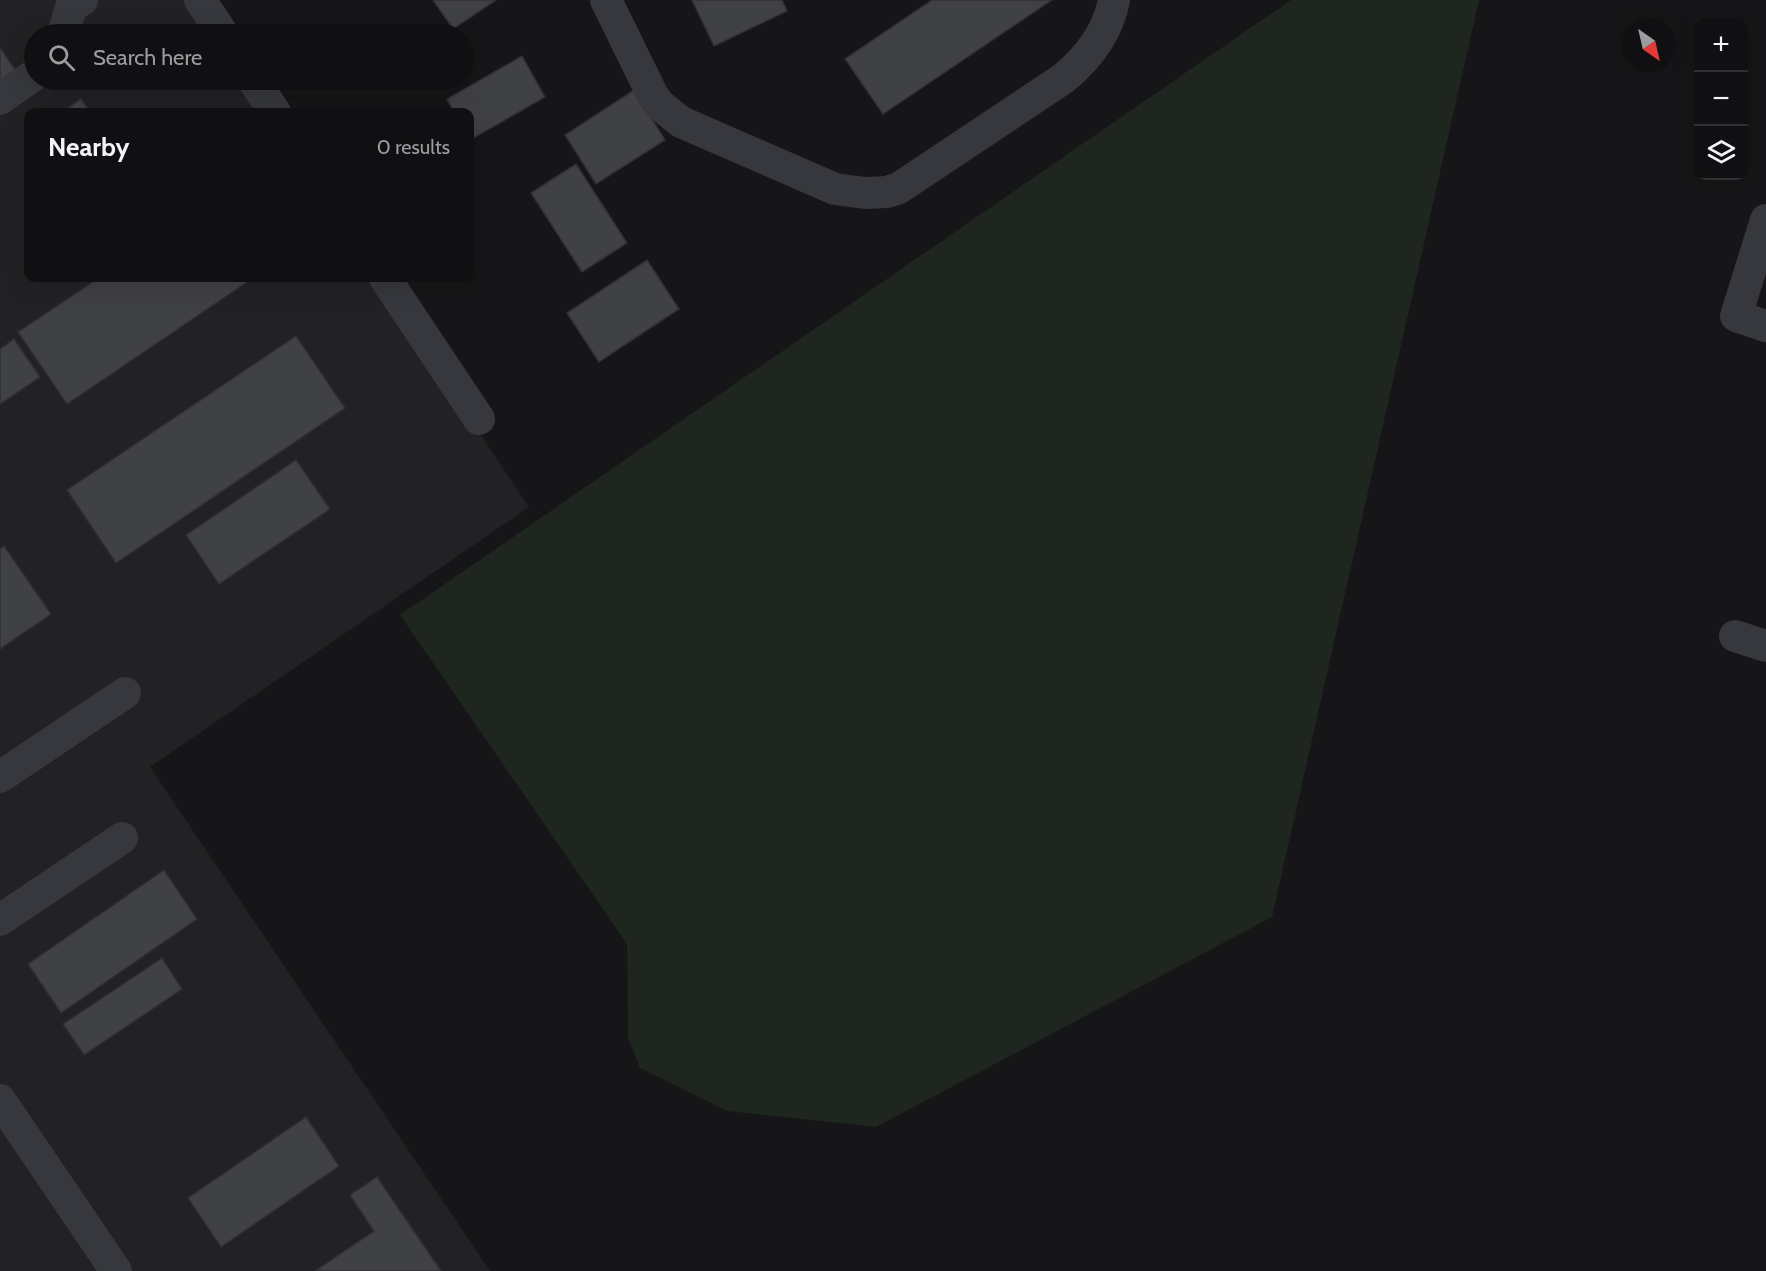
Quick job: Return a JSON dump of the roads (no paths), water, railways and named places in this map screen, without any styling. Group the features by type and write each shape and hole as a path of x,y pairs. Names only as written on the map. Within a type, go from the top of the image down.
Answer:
{"street":[{"path":"200,0 216,24"},
{"path":"606,0 653,96 661,106 681,122 835,189 865,193 887,192 898,188 1064,78 1079,66 1099,40 1114,0"},
{"path":"0,99 24,82"},
{"path":"260,90 272,108"},
{"path":"1766,220 1736,316 1766,326"},
{"path":"388,282 479,419"},
{"path":"0,777 125,693"},
{"path":"0,920 122,838"},
{"path":"0,1100 116,1271"}]}
